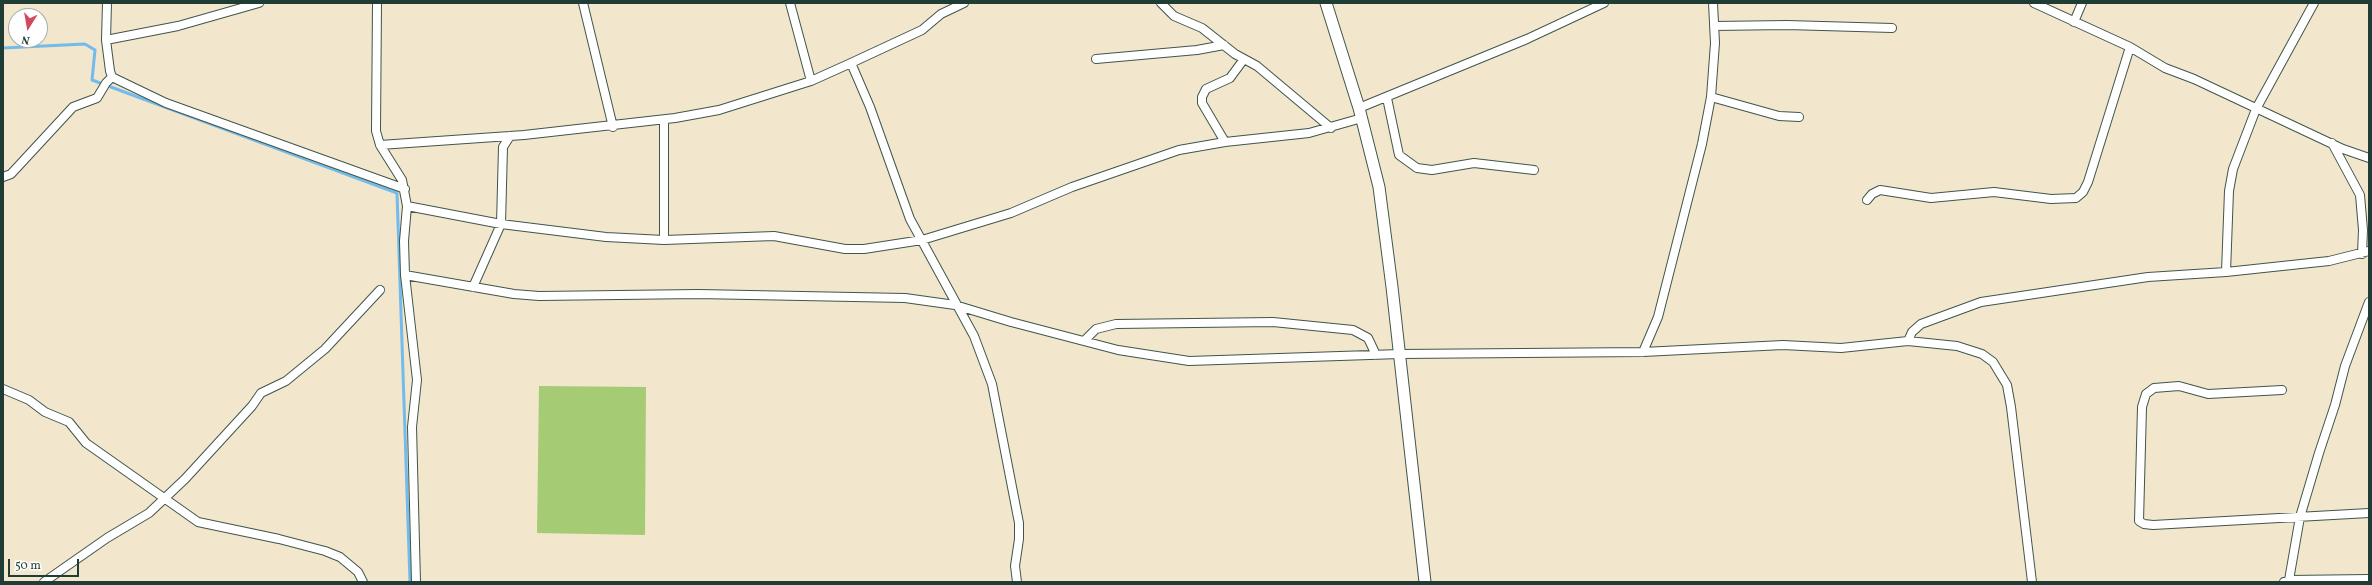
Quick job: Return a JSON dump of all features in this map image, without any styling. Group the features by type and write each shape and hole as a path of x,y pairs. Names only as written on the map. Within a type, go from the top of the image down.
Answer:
{"street":[{"path":"106,3 106,40 112,77"},
{"path":"106,40 178,26 259,3"},
{"path":"378,3 376,131 380,145 398,172 404,189 407,206 404,241 405,275 417,380 412,426 416,582"},
{"path":"583,3 613,127"},
{"path":"790,3 811,81"},
{"path":"380,145 613,127 719,110 811,81 922,30 941,14 964,3"},
{"path":"1161,3 1174,16 1202,28 1244,59 1257,66 1331,128"},
{"path":"1326,3 1372,154 1385,222 1425,582"},
{"path":"407,206 501,224 606,237 664,240 774,236 845,249 888,246 922,240 1011,213 1072,187 1179,150 1225,142 1309,133 1331,128 1387,98 1528,39 1604,3"},
{"path":"1643,352 1658,317 1702,144 1711,98 1715,43 1713,3"},
{"path":"2034,3 2130,46 2165,68 2194,79 2256,109 2369,158"},
{"path":"2074,22 2082,3"},
{"path":"2226,272 2230,184 2233,169 2256,109 2314,3"},
{"path":"1714,26 1787,25 1892,28"},
{"path":"1096,59 1197,50 1224,45"},
{"path":"1867,200 1880,190 1931,198 1994,192 2051,200 2076,198 2083,192 2088,182 2130,46"},
{"path":"1225,142 1202,103 1202,97 1206,89 1230,78 1244,59"},
{"path":"851,63 870,107 900,195 922,240 939,269 955,304 974,336 992,384 1019,524 1019,539 1015,566 1017,582"},
{"path":"3,178 11,174 73,107 98,98 106,83 112,77"},
{"path":"112,77 166,103 404,189"},
{"path":"1387,98 1399,155 1417,168 1432,170 1474,163 1534,170"},
{"path":"1711,98 1779,116 1800,118"},
{"path":"664,120 664,240"},
{"path":"473,287 501,224 503,147 510,136"},
{"path":"1908,341 1912,332 1922,324 1981,302 2148,276 2226,272 2328,261 2366,253 2360,195 2332,143"},
{"path":"405,275 473,287 539,296 638,294 905,298 955,304 1011,322 1085,340 1118,350 1189,360 1400,354 1643,352 1783,345 1841,348 1908,341 1957,346 1982,354 1993,362 2003,377 2011,407 2032,582"},
{"path":"44,582 107,538 149,513 214,447 261,393 286,381 325,350 380,290"},
{"path":"2369,302 2345,366 2335,405 2318,453 2300,517 2286,581 2369,579"},
{"path":"1085,340 1096,329 1116,324 1273,322 1353,330 1368,338 1376,355"},
{"path":"2282,390 2208,394 2180,386 2154,388 2148,392 2144,397 2142,407 2138,518 2144,524 2153,525 2369,513"},
{"path":"3,389 29,400 45,412 69,422 86,443 198,522 279,538 340,557 358,572 363,582"}],"green space":[{"path":"539,386 646,387 645,535 537,533"}],"waterway":[{"path":"3,48 85,44 95,50 92,80 397,193 410,582"}]}
